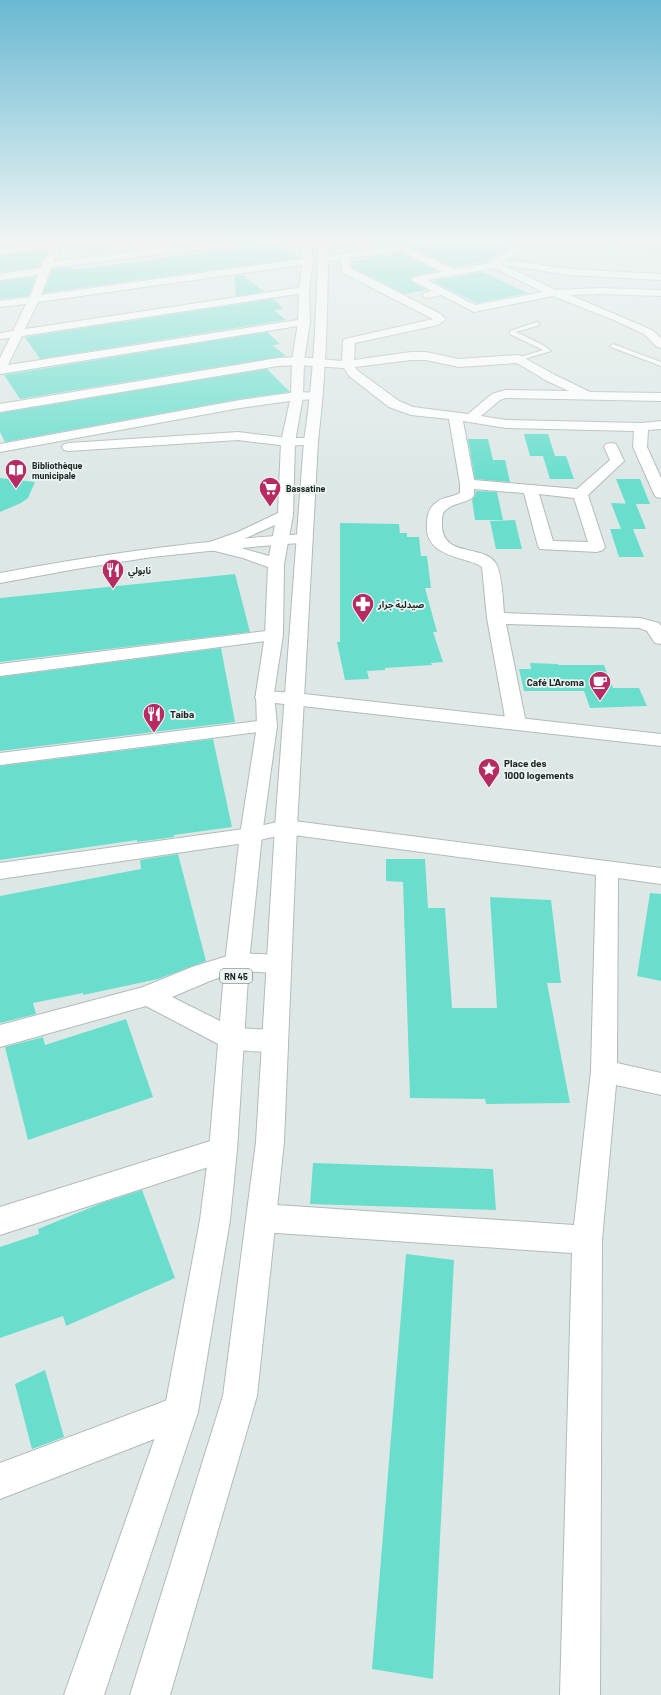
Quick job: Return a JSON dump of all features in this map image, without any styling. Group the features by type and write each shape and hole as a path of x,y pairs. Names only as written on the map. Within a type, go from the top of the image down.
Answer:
{"street":[{"path":"23,321 5,351 0,370 304,322"},
{"path":"0,336 96,321"},
{"name":"RN 45","path":"308,362 321,321"},
{"path":"437,321 434,323 348,341 348,365 357,376 394,404 411,411 506,424 640,427 661,425"},
{"path":"625,321 648,332 661,345"},
{"name":"RN 45","path":"84,1695 181,1412 215,1220 223,1150 237,962 251,836 267,726 264,697 274,634 276,564 279,540 300,441 307,396 308,362 304,322"},
{"path":"411,328 422,335"},
{"path":"0,408 278,362 308,362 348,365 429,351 459,363 519,359 551,378 589,396"},
{"path":"471,418 496,397 551,378"},
{"path":"505,394 661,396"},
{"path":"0,448 240,404 307,396"},
{"path":"455,416 467,484 467,494 462,498 442,505 434,513 434,533 437,539 451,549 468,556 482,559 490,566 496,618 516,723"},
{"path":"640,427 640,447 661,494"},
{"path":"0,448 58,448 238,436 300,441"},
{"name":"RN 45","path":"150,1695 240,1396 262,1218 270,1142 286,827 305,539 300,441"},
{"path":"467,484 580,494 617,461 608,441 640,447"},
{"path":"530,489 546,546 597,547 580,494"},
{"path":"213,546 243,536 285,515"},
{"path":"0,578 68,565 213,546 305,539"},
{"path":"213,546 248,554 276,564"},
{"path":"496,618 640,623 653,627 661,639"},
{"path":"0,670 274,634"},
{"path":"264,697 295,699 661,740"},
{"path":"0,759 267,726"},
{"path":"0,871 251,836 286,827 661,876"},
{"path":"580,1695 587,1240 604,1071 607,869"},
{"path":"0,1036 148,996 201,974 237,962 279,964"},
{"path":"148,996 231,1038 274,1041"},
{"path":"604,1071 661,1084"},
{"path":"0,1221 223,1150"},
{"path":"262,1218 587,1240"},
{"path":"0,1481 181,1412"}],"lane":[{"path":"519,359 548,352 542,346 512,333 513,331 537,324"},
{"path":"614,346 661,364"}],"building":[{"path":"129,321 279,321 40,359 25,337"},
{"path":"267,332 280,344 272,345 286,356 20,399 4,375"},
{"path":"267,369 290,392 240,399 5,442 0,432 0,413"},
{"path":"524,434 548,434 555,456 566,456 574,479 550,479 543,456 530,456"},
{"path":"468,439 488,439 493,460 505,460 510,482 475,479"},
{"name":"Bibliothèque municipale","path":"0,478 35,482 28,498 21,503 0,512"},
{"path":"616,479 640,479 650,504 626,504"},
{"path":"476,491 497,492 503,520 475,520 472,500"},
{"path":"611,503 636,504 646,529 633,529 644,557 619,557 610,529 621,529"},
{"path":"515,520 522,549 496,549 490,521"},
{"path":"340,523 399,524 400,533 407,533 407,537 419,537 421,556 427,556 431,588 425,588 437,632 433,632 443,662 431,663 432,665 385,668 385,670 367,671 369,679 345,680 337,642 340,642"},
{"path":"235,574 250,632 0,662 0,598"},
{"path":"221,648 235,722 0,751 0,677"},
{"path":"530,663 558,665 604,665 613,688 639,688 647,706 590,708 584,691 524,691 519,669 531,669"},
{"path":"213,739 232,827 174,835 174,837 137,842 137,840 0,860 0,766"},
{"path":"178,854 206,961 158,979 83,995 83,993 33,1003 36,1014 0,1023 0,896 141,869 140,860"},
{"path":"386,859 425,859 428,908 445,908 452,1008 497,1008 490,897 551,900 561,983 547,983 570,1103 486,1104 485,1099 410,1098 403,882 386,881"},
{"path":"650,893 661,894 661,981 637,976"},
{"path":"126,1019 153,1097 28,1140 5,1047 43,1037 45,1045"},
{"path":"313,1163 493,1169 496,1210 310,1204"},
{"path":"142,1190 175,1278 66,1326 63,1316 0,1338 0,1247 39,1234 38,1229 102,1203"},
{"path":"406,1254 454,1260 433,1679 372,1669"},
{"path":"45,1370 64,1437 32,1449 15,1384"}],"place":[{"name":"Bibliothèque municipale","path":"16,490"},
{"name":"Bassatine","path":"270,508"},
{"name":"نابولي","path":"113,590"},
{"name":"صيدلية جرار","path":"363,624"},
{"name":"Café L'Aroma","path":"600,702"},
{"name":"Taiba","path":"154,734"},
{"name":"Place des 1000 logements","path":"489,788"}]}
